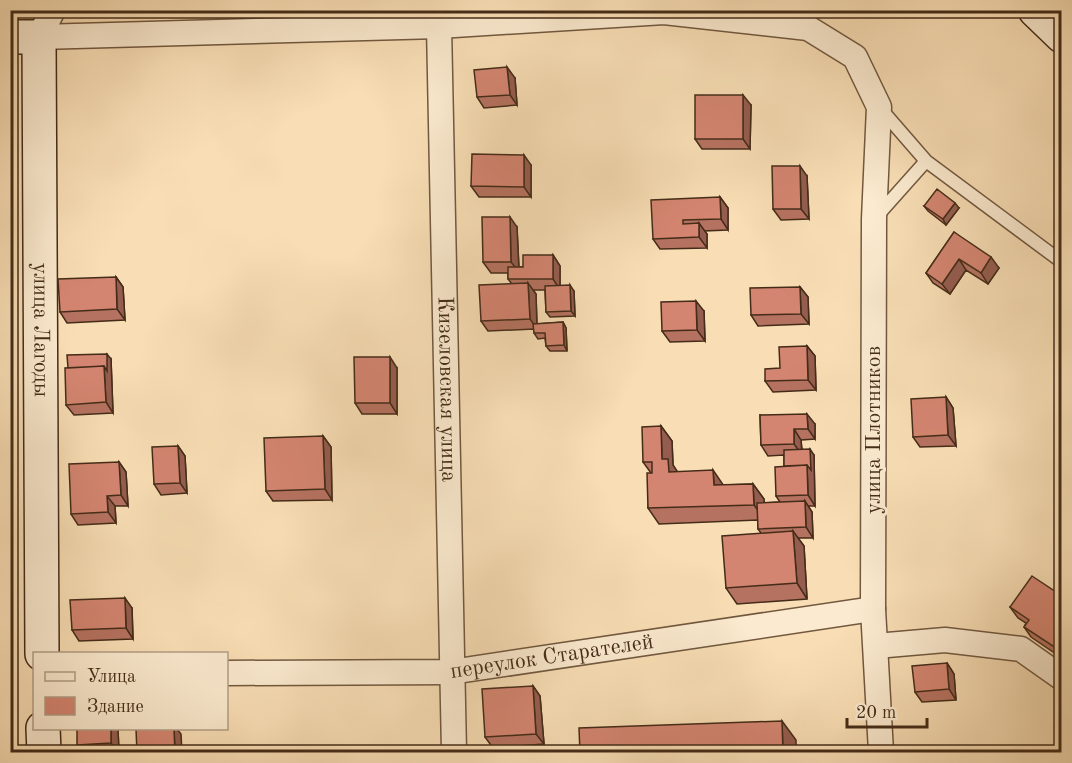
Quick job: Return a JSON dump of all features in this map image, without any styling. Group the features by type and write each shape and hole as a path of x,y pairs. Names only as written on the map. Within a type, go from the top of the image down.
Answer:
{"street":[{"path":"1035,10 1062,36"},
{"path":"34,28 664,11 808,28 855,57 879,107"},
{"name":"Кизеловская улица","path":"443,18 454,753"},
{"name":"улица Лагоды","path":"34,28 42,652"},
{"name":"улица Плотников","path":"879,107 874,219 873,609 881,753"},
{"name":"переулок Старателей","path":"228,673 451,672 873,609"},
{"path":"876,646 945,640 1021,649 1062,678"},
{"path":"43,730 44,753"}],"lane":[{"path":"879,107 926,161 1062,262"},
{"path":"874,219 926,161"}],"building":[{"path":"507,67 510,95 477,97 474,70"},
{"path":"695,95 743,95 743,139 695,139"},
{"path":"472,154 524,155 524,187 471,186"},
{"path":"772,166 800,166 801,209 773,209"},
{"path":"937,189 955,203 943,219 924,206"},
{"path":"720,197 721,219 683,220 683,224 699,223 699,237 653,239 651,200"},
{"path":"482,217 510,217 511,262 483,262"},
{"path":"954,232 991,257 981,273 959,259 942,284 926,273"},
{"path":"523,255 553,255 553,279 508,279 508,267 523,267"},
{"path":"116,277 117,309 60,312 58,279"},
{"path":"528,283 530,319 481,321 479,285"},
{"path":"570,285 571,311 546,312 545,286"},
{"path":"800,287 801,314 751,315 750,288"},
{"path":"696,301 697,330 662,331 661,302"},
{"path":"563,322 564,345 546,346 545,333 534,333 533,324"},
{"path":"807,346 808,380 765,381 765,369 780,368 779,347"},
{"path":"107,354 107,371 104,366 68,368 67,355"},
{"path":"354,357 390,357 390,403 355,403"},
{"path":"104,366 106,402 66,405 65,368"},
{"path":"946,397 948,435 913,437 911,399"},
{"path":"807,414 808,429 794,429 794,444 761,445 760,415"},
{"path":"661,426 662,459 668,459 669,472 713,470 714,485 753,484 754,505 648,508 647,473 652,473 652,462 643,462 642,427"},
{"path":"323,436 325,489 266,491 264,438"},
{"path":"178,446 180,483 154,484 152,447"},
{"path":"810,449 811,470 807,465 784,466 784,450"},
{"path":"119,462 121,495 107,496 108,512 71,514 69,464"},
{"path":"807,465 808,495 776,496 775,467"},
{"path":"805,501 806,527 758,529 757,503"},
{"path":"793,531 797,583 726,588 722,536"},
{"path":"1032,576 1062,596 1062,652 1024,627 1029,620 1010,607"},
{"path":"125,598 126,628 72,630 70,600"},
{"path":"947,663 949,689 915,692 912,666"},
{"path":"533,686 536,734 485,737 482,689"},
{"path":"782,721 783,753 580,753 579,728"},
{"path":"77,730 111,730 111,743 77,745"},
{"path":"136,730 174,730 175,753 137,753"}]}
